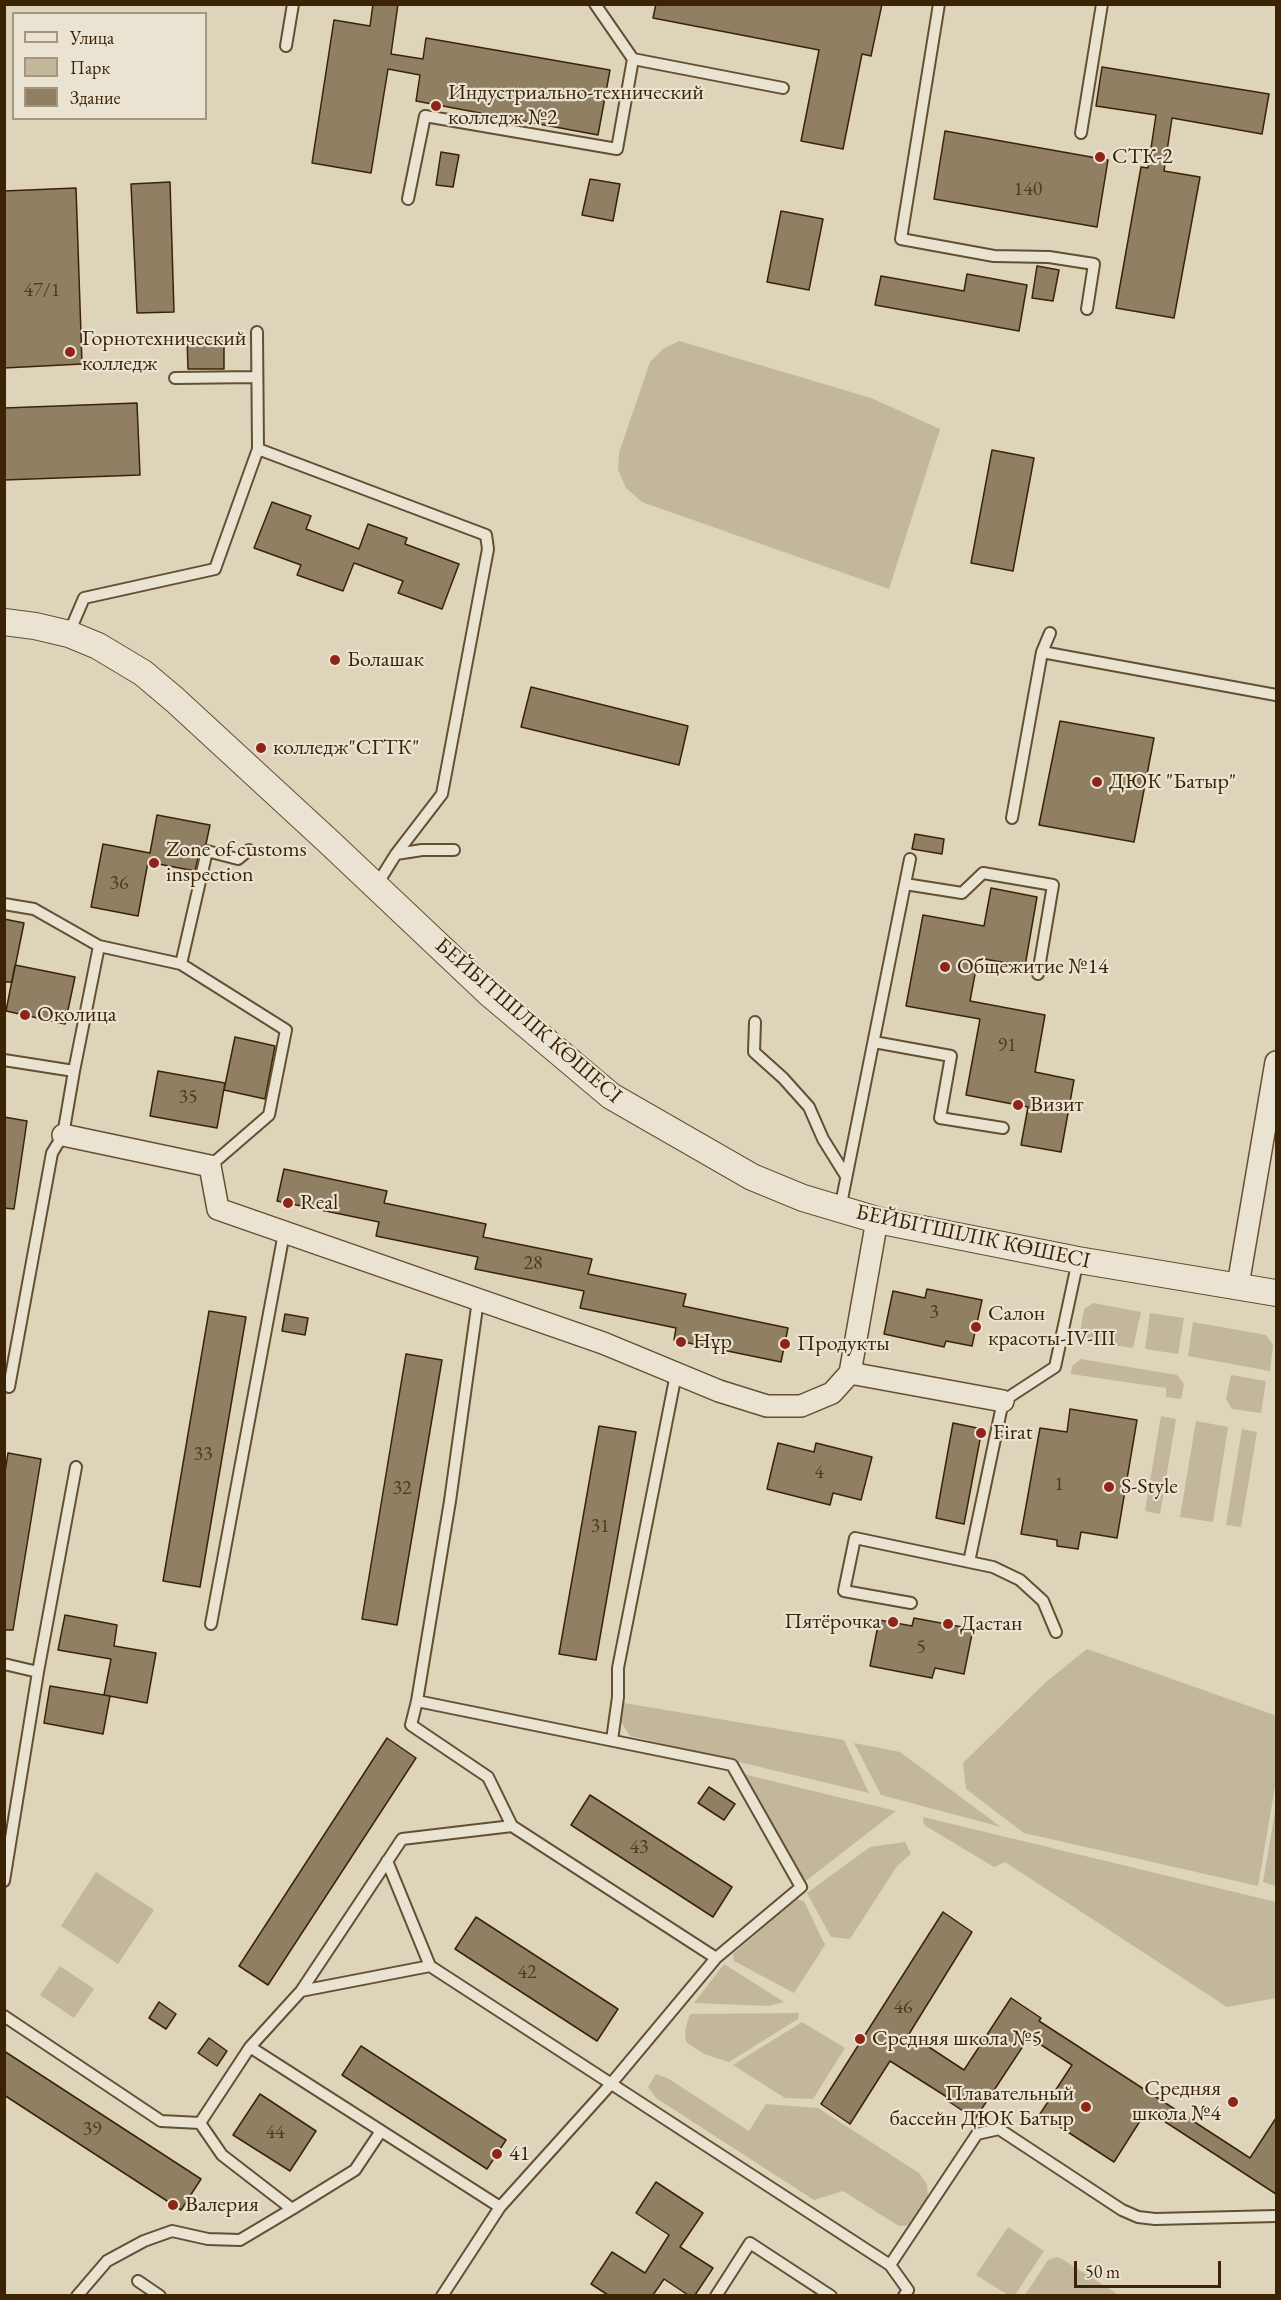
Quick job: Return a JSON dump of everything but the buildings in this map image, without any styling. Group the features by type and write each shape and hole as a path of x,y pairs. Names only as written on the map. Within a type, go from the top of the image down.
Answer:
{"street":[{"name":"БЕЙБІТШІЛІК КӨШЕСІ","path":"4,622 69,634 113,654 143,673 175,700 490,994 611,1096 752,1177 803,1198 877,1221 1078,1260 1276,1293"},
{"path":"1238,1285 1268,1158 1276,1062"},
{"path":"63,1135 210,1166 218,1209 603,1343 676,1374 767,1406 801,1406 832,1394 850,1373 877,1221"},
{"path":"850,1373 1002,1401"}],"lane":[{"path":"286,46 293,4"},
{"path":"595,4 633,59 783,88"},
{"path":"939,4 901,239 994,256 1049,257 1094,264 1087,309"},
{"path":"1081,133 1102,4"},
{"path":"408,200 425,116 617,149 633,59"},
{"path":"69,634 84,598 215,569 258,449 257,332"},
{"path":"175,378 258,377"},
{"path":"258,449 486,535 489,549 442,794 396,854 376,886"},
{"path":"1012,818 1042,652 1050,633"},
{"path":"1042,652 1276,695"},
{"path":"181,964 207,851 238,859 249,850"},
{"path":"396,854 422,850 454,850"},
{"path":"840,1209 910,860"},
{"path":"906,884 962,893 983,873 1053,885 1038,974"},
{"path":"4,904 34,909 99,946 181,964 286,1030 269,1115 210,1166"},
{"path":"9,1387 52,1153 63,1135 99,946"},
{"path":"755,1022 754,1052 783,1078 809,1107 823,1139 846,1176"},
{"path":"874,1041 951,1056 940,1118 1003,1128"},
{"path":"4,1060 74,1071"},
{"path":"211,1624 284,1233"},
{"path":"969,1562 1002,1401 1055,1367 1078,1260"},
{"path":"478,1300 450,1501 411,1725 488,1777 512,1826 716,1958"},
{"path":"612,1740 618,1697 618,1668 676,1374"},
{"path":"4,1881 38,1672 76,1467"},
{"path":"911,1603 844,1591 855,1538 993,1567 1020,1580 1043,1601 1056,1632"},
{"path":"4,1664 38,1672"},
{"path":"417,1701 732,1766 801,1887 716,1958 610,2085 500,2207 442,2295"},
{"path":"200,2123 250,2047 301,1991 402,1839 512,1826"},
{"path":"387,1861 430,1966 890,2265 908,2290 904,2295"},
{"path":"301,1991 430,1966"},
{"path":"4,2016 161,2121 200,2123"},
{"path":"250,2047 500,2207"},
{"path":"200,2123 222,2155 292,2209"},
{"path":"890,2265 977,2134 999,2129 1122,2210 1138,2217 1155,2219 1276,2216"},
{"path":"76,2295 107,2261 144,2241 172,2231 208,2239 240,2240 355,2170 381,2131"},
{"path":"716,2295 750,2243 831,2295"},
{"path":"138,2281 160,2295"}],"green space":[{"path":"679,341 871,398 940,429 889,589 642,502 626,488 618,470 619,453 650,362 663,349"},
{"path":"1093,1303 1141,1312 1133,1348 1079,1340 1084,1309"},
{"path":"1150,1313 1184,1318 1178,1354 1145,1349"},
{"path":"1193,1322 1266,1335 1273,1345 1270,1371 1188,1356"},
{"path":"1081,1359 1177,1375 1184,1384 1181,1399 1166,1397 1166,1388 1071,1374 1072,1366"},
{"path":"1231,1375 1266,1381 1261,1413 1232,1409 1226,1399"},
{"path":"1161,1416 1176,1419 1160,1514 1145,1511"},
{"path":"1196,1421 1228,1427 1213,1522 1180,1517"},
{"path":"1242,1429 1257,1432 1241,1527 1226,1525"},
{"path":"1087,1649 1274,1715 1276,1719 1276,1781 1258,1886 1024,1833 966,1789 963,1763 1046,1682"},
{"path":"624,1703 844,1740 869,1793 630,1736 621,1722"},
{"path":"854,1743 900,1752 1001,1827 881,1795"},
{"path":"743,1774 896,1811 802,1884"},
{"path":"1276,1806 1276,1886 1263,1882"},
{"path":"923,1817 1276,1902 1276,1998 1227,2007 1005,1862 994,1867 924,1825"},
{"path":"905,1842 911,1854 897,1866 850,1939 831,1937 807,1893 870,1847"},
{"path":"96,1872 154,1910 118,1964 61,1926"},
{"path":"797,1899 804,1901 825,1945 794,1993 734,1961 733,1954"},
{"path":"724,1964 784,2002 769,2006 694,2003"},
{"path":"60,1966 94,1989 74,2018 40,1995"},
{"path":"799,2013 798,2019 729,2062 704,2054 686,2042 685,2030 690,2014"},
{"path":"802,2022 845,2048 813,2099 785,2098 733,2065"},
{"path":"656,2074 669,2079 749,2131 766,2104 818,2108 919,2173 927,2184 928,2198 911,2225 899,2226 843,2191 814,2200 656,2098 648,2087"},
{"path":"1008,2227 1044,2251 1015,2295 1008,2295 976,2275"},
{"path":"1057,2257 1119,2295 1025,2295 1048,2260"}],"place":[{"name":"Индустриально-технический колледж №2","path":"436,106"},
{"name":"СТК-2","path":"1100,157"},
{"name":"Горнотехнический колледж","path":"70,352"},
{"name":"Болашак","path":"335,660"},
{"name":"колледж\"СГТК\"","path":"261,748"},
{"name":"ДЮК \"Батыр\"","path":"1097,782"},
{"name":"Zone of customs inspection","path":"154,863"},
{"name":"Общежитие №14","path":"945,967"},
{"name":"Околица","path":"25,1015"},
{"name":"Визит","path":"1018,1105"},
{"name":"Real","path":"288,1203"},
{"name":"Салон красоты-IV-III","path":"976,1327"},
{"name":"Нұр","path":"681,1342"},
{"name":"Продукты","path":"785,1344"},
{"name":"Firat","path":"981,1433"},
{"name":"S-Style","path":"1109,1487"},
{"name":"Пятёрочка","path":"893,1622"},
{"name":"Дастан","path":"948,1624"},
{"name":"Средняя школа №5","path":"860,2039"},
{"name":"Средняя школа №4","path":"1233,2102"},
{"name":"Плавательный бассейн ДЮК Батыр","path":"1086,2107"},
{"name":"41","path":"497,2154"},
{"name":"Валерия","path":"173,2205"}]}
